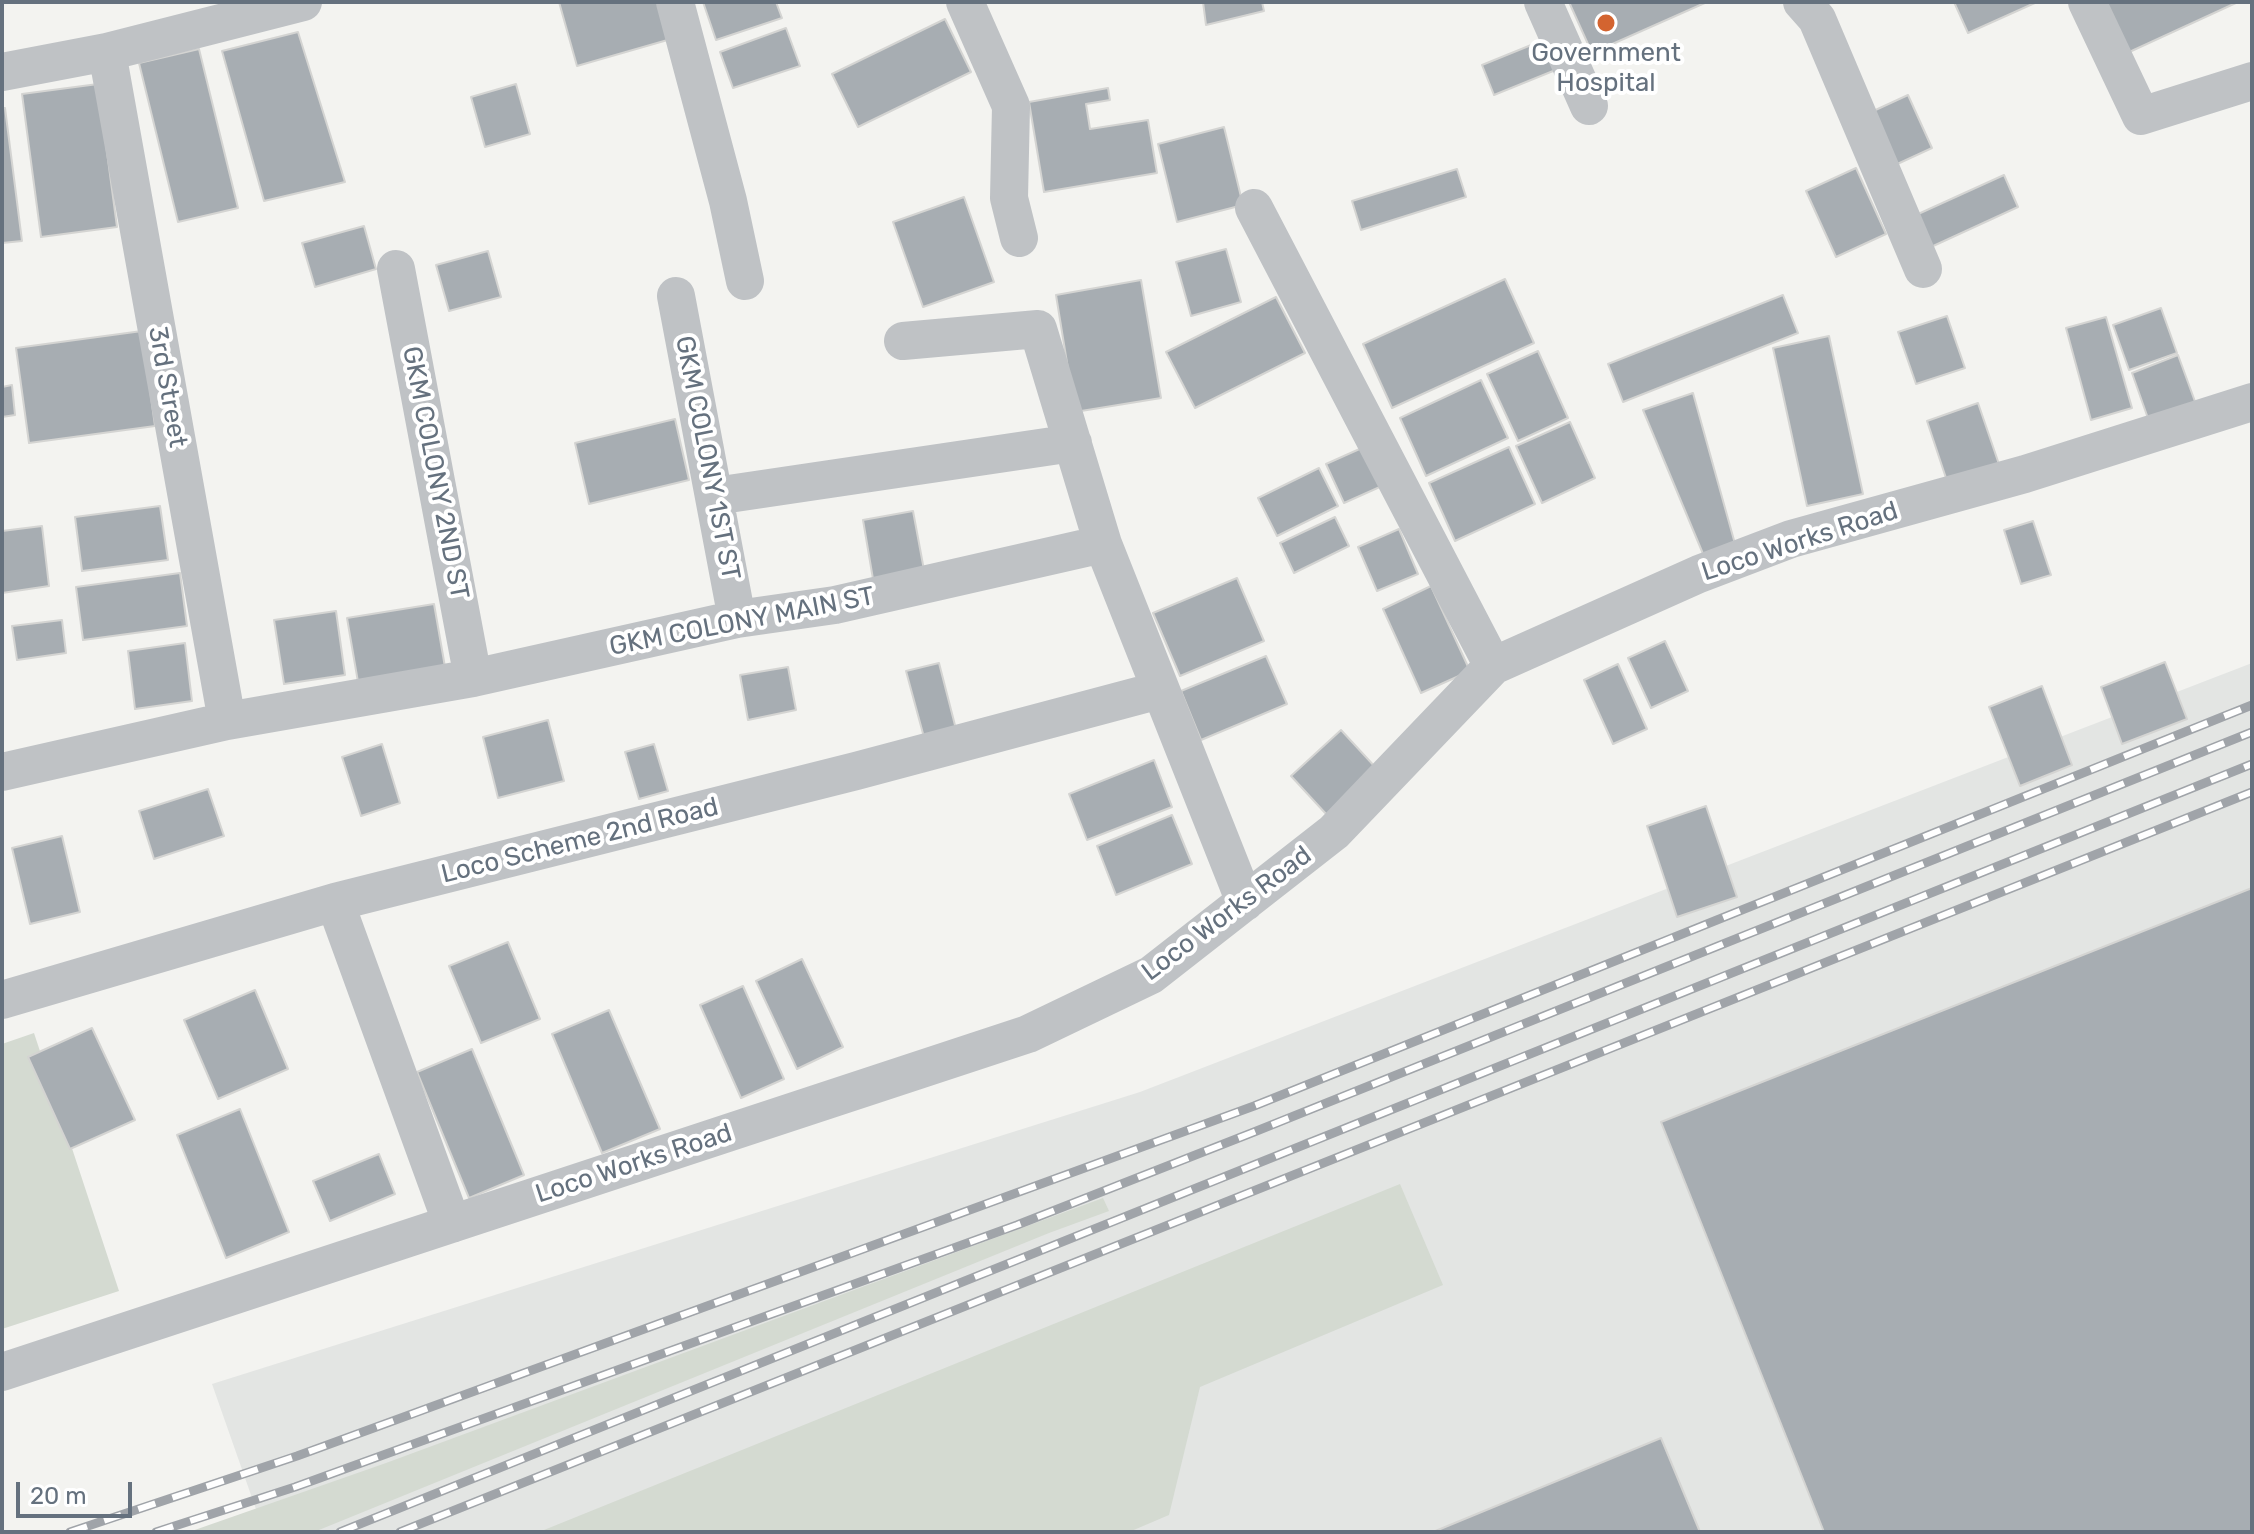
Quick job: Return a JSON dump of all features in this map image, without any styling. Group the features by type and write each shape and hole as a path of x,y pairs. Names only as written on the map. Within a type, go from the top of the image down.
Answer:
{"street":[{"path":"2,72 107,52 303,2"},
{"path":"675,2 728,201 745,281"},
{"path":"965,2 1011,106 1009,198 1019,238"},
{"path":"1543,2 1589,106"},
{"path":"1802,2 1817,19 1923,269"},
{"path":"2087,2 2141,116 2252,81"},
{"name":"3rd Street","path":"107,52 227,721"},
{"path":"1254,208 1493,666"},
{"name":"GKM COLONY 2ND ST","path":"396,269 473,678"},
{"name":"GKM COLONY 1ST ST","path":"676,296 737,619"},
{"path":"903,341 1038,329 1103,544 1245,902"},
{"name":"Loco Works Road","path":"2,1372 1028,1034 1151,975 1334,832 1493,666 1699,574 1791,539 2025,474 2252,402"},
{"path":"715,496 1073,443"},
{"name":"GKM COLONY MAIN ST","path":"2,772 227,721 473,678 737,619 835,605 1103,544"},
{"name":"Loco Scheme 2nd Road","path":"2,1000 335,902 856,771 1160,690"},
{"path":"335,902 452,1224"}],"shaded area":[{"path":"2252,663 2252,1532 264,1532 212,1384 1140,1092"},
{"path":"34,1033 119,1291 2,1329 2,1044"},
{"path":"1400,1184 1443,1285 1200,1387 1169,1515 1129,1532 539,1532"},
{"path":"1103,1198 1109,1211 314,1532 189,1532 386,1463"}],"building":[{"path":"559,2 660,2 671,39 577,66"},
{"path":"703,2 776,2 782,18 716,40"},
{"path":"1203,2 1262,2 1264,11 1206,25"},
{"path":"1569,2 1707,2 1592,53"},
{"path":"1954,2 2037,2 1968,33"},
{"path":"2101,2 2238,2 2125,54"},
{"path":"945,19 971,72 858,127 832,74"},
{"path":"786,28 800,66 733,88 720,52"},
{"path":"298,32 345,182 264,201 222,51"},
{"path":"1546,39 1558,69 1494,95 1482,65"},
{"path":"199,49 238,208 178,222 139,63"},
{"path":"98,84 117,227 41,237 22,94"},
{"path":"516,84 530,134 485,147 471,97"},
{"path":"1108,88 1110,100 1086,104 1090,129 1148,120 1157,173 1044,192 1029,102"},
{"path":"1908,95 1932,148 1893,166 1869,113"},
{"path":"2,108 5,108 22,241 2,243"},
{"path":"1224,127 1243,205 1177,222 1158,144"},
{"path":"1856,168 1886,234 1836,257 1806,191"},
{"path":"1457,169 1466,197 1361,230 1352,201"},
{"path":"2004,175 2018,207 1931,247 1916,215"},
{"path":"964,197 994,282 923,307 893,222"},
{"path":"364,226 376,269 315,287 302,243"},
{"path":"1226,249 1241,302 1191,316 1176,262"},
{"path":"488,251 501,297 449,311 436,265"},
{"path":"1505,279 1534,343 1392,408 1363,344"},
{"path":"1141,280 1161,398 1075,412 1056,295"},
{"path":"1783,295 1798,333 1623,402 1608,364"},
{"path":"1276,297 1305,353 1195,408 1166,352"},
{"path":"2161,308 2177,353 2129,370 2113,325"},
{"path":"1947,316 1965,368 1916,384 1898,332"},
{"path":"2106,317 2132,408 2091,420 2066,328"},
{"path":"142,331 155,426 29,443 16,348"},
{"path":"1829,336 1863,494 1807,506 1773,348"},
{"path":"1538,351 1568,418 1518,441 1487,374"},
{"path":"2178,355 2197,407 2150,424 2132,373"},
{"path":"1481,380 1508,438 1426,476 1400,418"},
{"path":"12,385 15,415 2,417 2,387"},
{"path":"1693,393 1737,551 1706,561 1643,410"},
{"path":"1978,403 2002,473 1950,490 1927,421"},
{"path":"675,419 689,480 589,504 575,443"},
{"path":"1570,422 1595,478 1542,503 1516,446"},
{"path":"1364,447 1382,486 1344,503 1326,464"},
{"path":"1509,447 1535,504 1455,541 1429,483"},
{"path":"1319,468 1338,506 1277,536 1258,498"},
{"path":"160,506 168,560 82,571 75,517"},
{"path":"913,511 924,570 873,579 863,520"},
{"path":"1335,517 1349,546 1294,573 1280,543"},
{"path":"2033,521 2051,575 2021,584 2004,530"},
{"path":"42,526 49,586 2,593 2,531"},
{"path":"1399,529 1418,574 1377,591 1358,547"},
{"path":"180,573 187,626 83,640 76,587"},
{"path":"1237,578 1264,641 1180,676 1153,613"},
{"path":"1431,586 1470,671 1421,693 1383,609"},
{"path":"434,604 445,667 358,682 347,618"},
{"path":"336,611 345,675 284,684 274,620"},
{"path":"62,620 66,653 17,660 12,626"},
{"path":"1665,641 1688,691 1651,708 1628,658"},
{"path":"185,643 192,701 135,709 128,651"},
{"path":"1266,656 1287,704 1201,740 1181,691"},
{"path":"2165,662 2187,719 2122,744 2101,687"},
{"path":"939,663 957,733 925,741 906,671"},
{"path":"1618,664 1647,729 1613,744 1584,680"},
{"path":"788,667 796,710 748,720 740,675"},
{"path":"2042,686 2072,765 2020,786 1989,707"},
{"path":"548,720 564,781 498,798 483,737"},
{"path":"1341,730 1377,769 1327,815 1291,776"},
{"path":"382,744 400,803 361,816 342,757"},
{"path":"654,744 668,791 639,799 625,752"},
{"path":"1154,760 1172,807 1087,840 1069,794"},
{"path":"208,789 224,836 154,859 139,811"},
{"path":"1706,806 1737,897 1677,917 1647,826"},
{"path":"1172,815 1192,864 1116,895 1097,846"},
{"path":"62,836 80,912 30,924 12,848"},
{"path":"2252,888 2252,1532 1824,1532 1661,1122"},
{"path":"508,942 540,1019 481,1043 449,966"},
{"path":"802,959 843,1047 797,1069 756,981"},
{"path":"743,986 784,1079 741,1098 700,1005"},
{"path":"255,990 288,1069 218,1099 184,1020"},
{"path":"609,1010 660,1129 602,1153 552,1034"},
{"path":"92,1028 135,1120 70,1149 28,1057"},
{"path":"472,1049 524,1175 469,1198 417,1072"},
{"path":"240,1109 289,1232 226,1258 177,1135"},
{"path":"379,1154 395,1194 330,1221 313,1181"},
{"path":"1661,1438 1700,1532 1433,1532"}],"railway":[{"path":"70,1532 297,1456 1254,1106 2252,705"},
{"path":"156,1532 295,1487 1017,1225 2252,732"},
{"path":"340,1532 2252,764"},
{"path":"400,1532 2252,792"}],"place":[{"name":"Government Hospital","path":"1606,23"}]}
